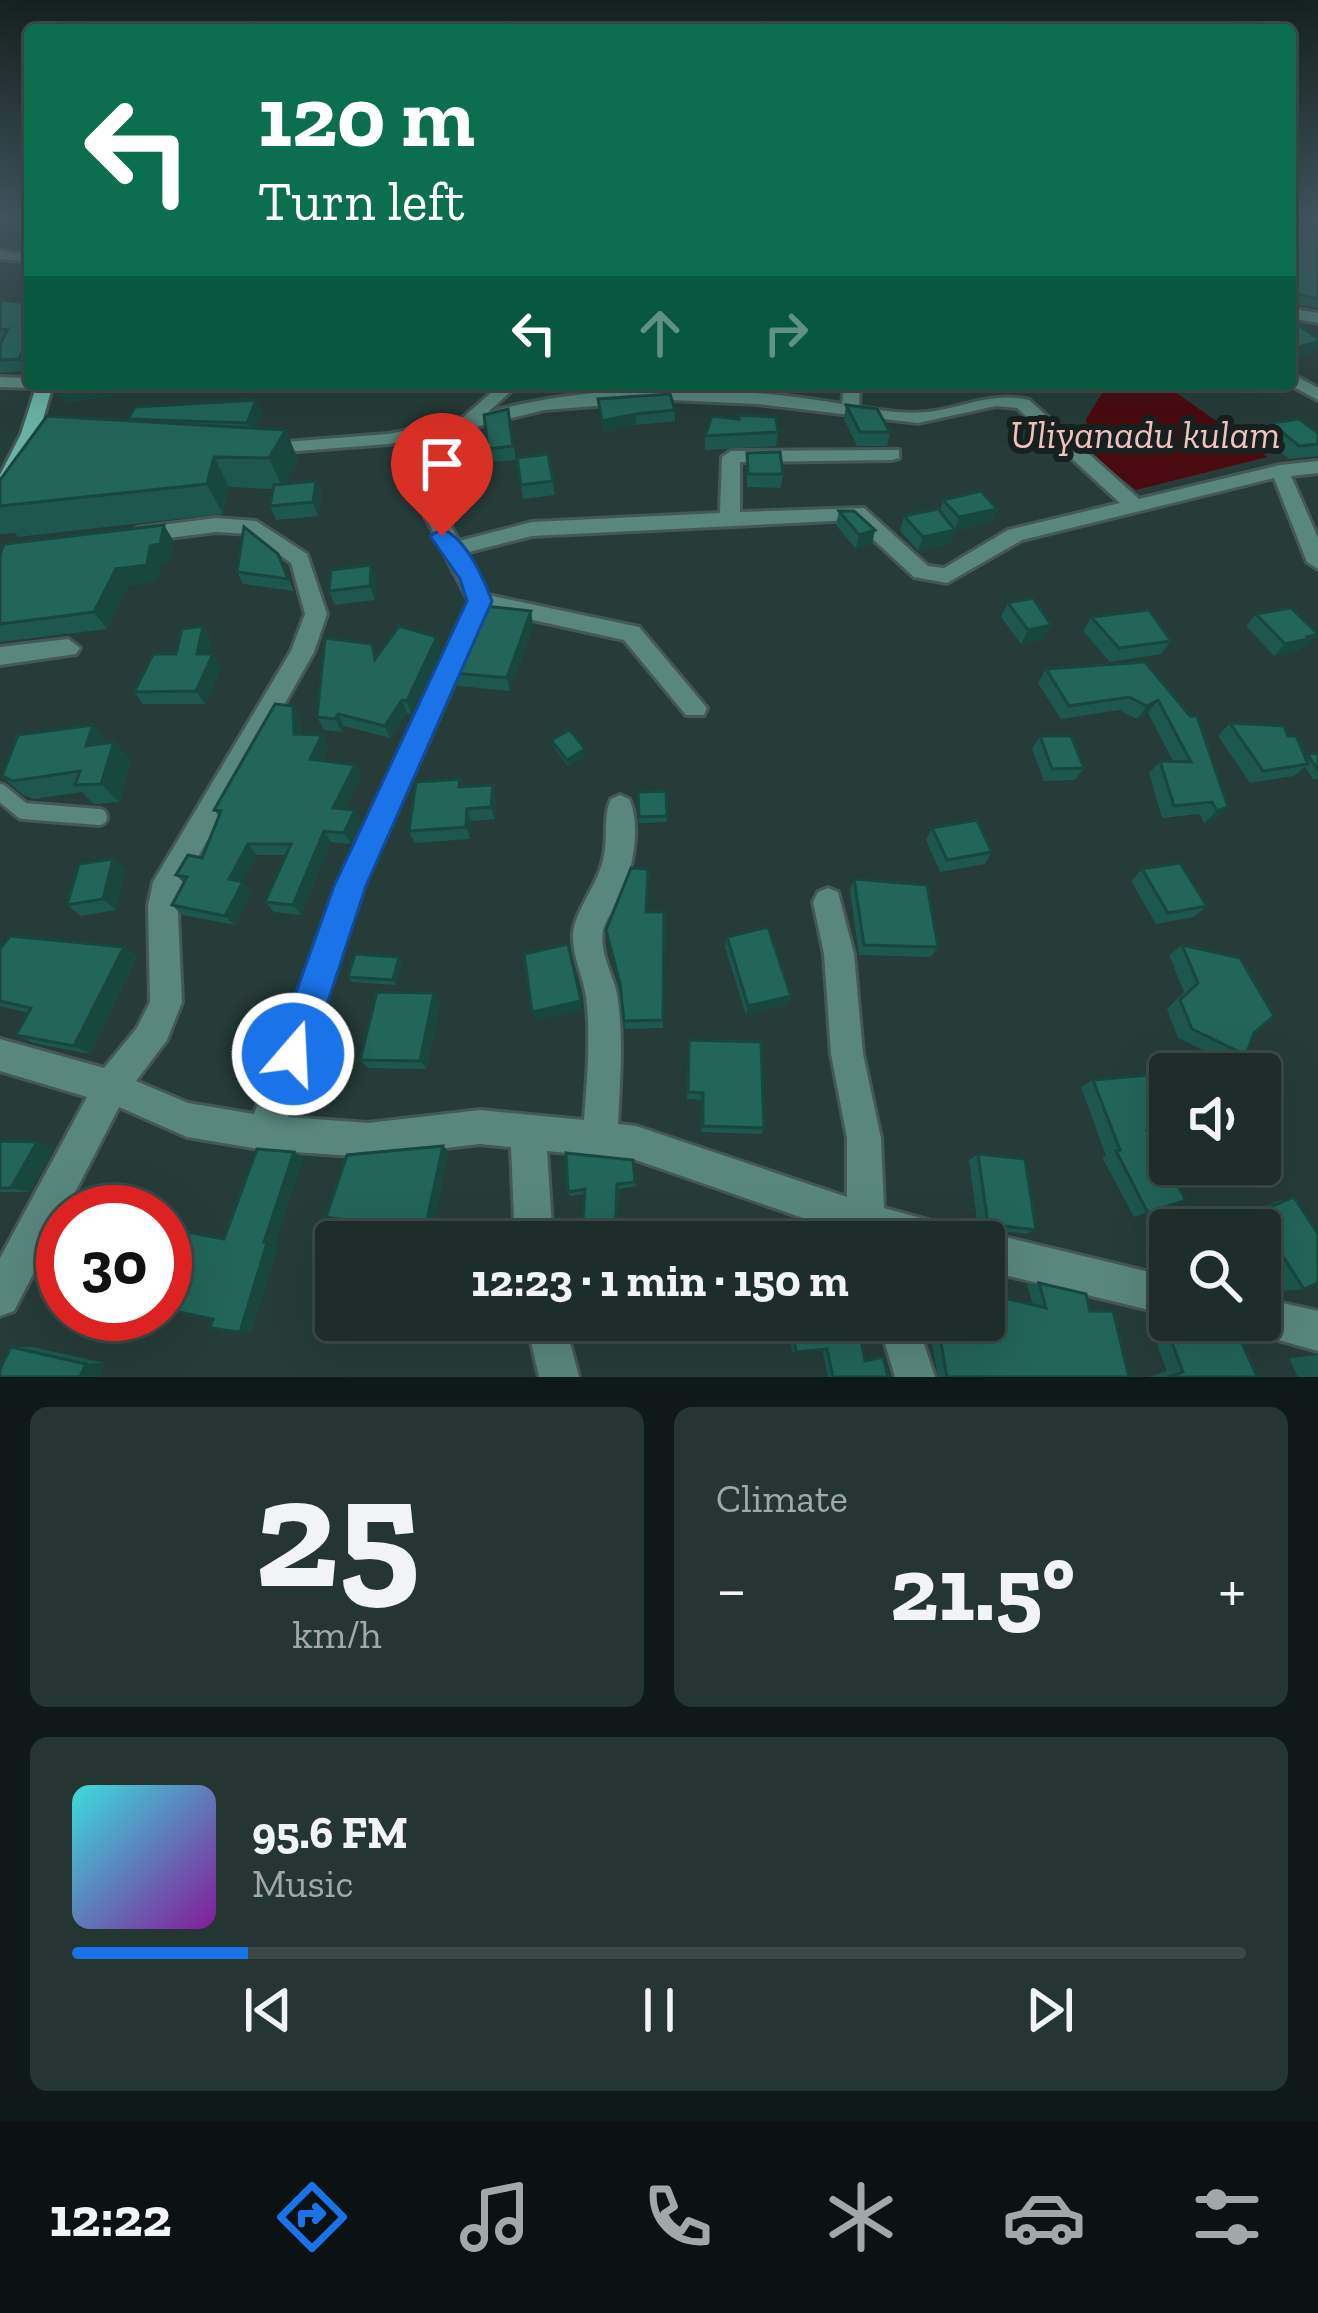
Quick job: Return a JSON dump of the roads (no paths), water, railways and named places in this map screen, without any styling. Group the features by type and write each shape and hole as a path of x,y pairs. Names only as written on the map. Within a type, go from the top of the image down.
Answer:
{"main road":[{"path":"0,494 40,434 44,390"}],"street":[{"path":"265,1132 350,886 480,601 435,516 442,446 505,390"},
{"path":"850,411 852,390"},
{"path":"226,447 330,445 462,425 500,413 593,397 686,395 919,418 956,413 992,398 1024,404 1134,505"},
{"path":"730,521 730,458 892,454"},
{"path":"452,550 532,530 857,513 934,578 958,571 1016,535 1280,471 1318,467"},
{"path":"1280,471 1318,562"},
{"path":"0,1297 111,1087 149,1044 166,1004 167,957 160,922 163,892 302,652 316,614 300,559 256,528 216,525 107,538"},
{"path":"480,601 631,633 695,708"},
{"path":"0,656 68,648"},
{"path":"600,1139 603,1011 588,929 610,888 619,852 620,807"},
{"path":"828,902 839,954 847,1054 864,1138 868,1221"},
{"path":"0,1055 111,1087 187,1120 265,1132 368,1140 480,1127 636,1142 841,1221"},
{"path":"528,1132 533,1221"},
{"path":"1005,1256 1149,1291"},
{"path":"1281,1322 1318,1331"},
{"path":"550,1341 559,1377"},
{"path":"904,1341 915,1377"}],"lane":[{"path":"0,792 23,811 99,818"}],"water":[{"name":"Uliyanadu kulam","path":"1172,390 1267,457 1136,490 1091,455 1086,419 1102,393"}]}
